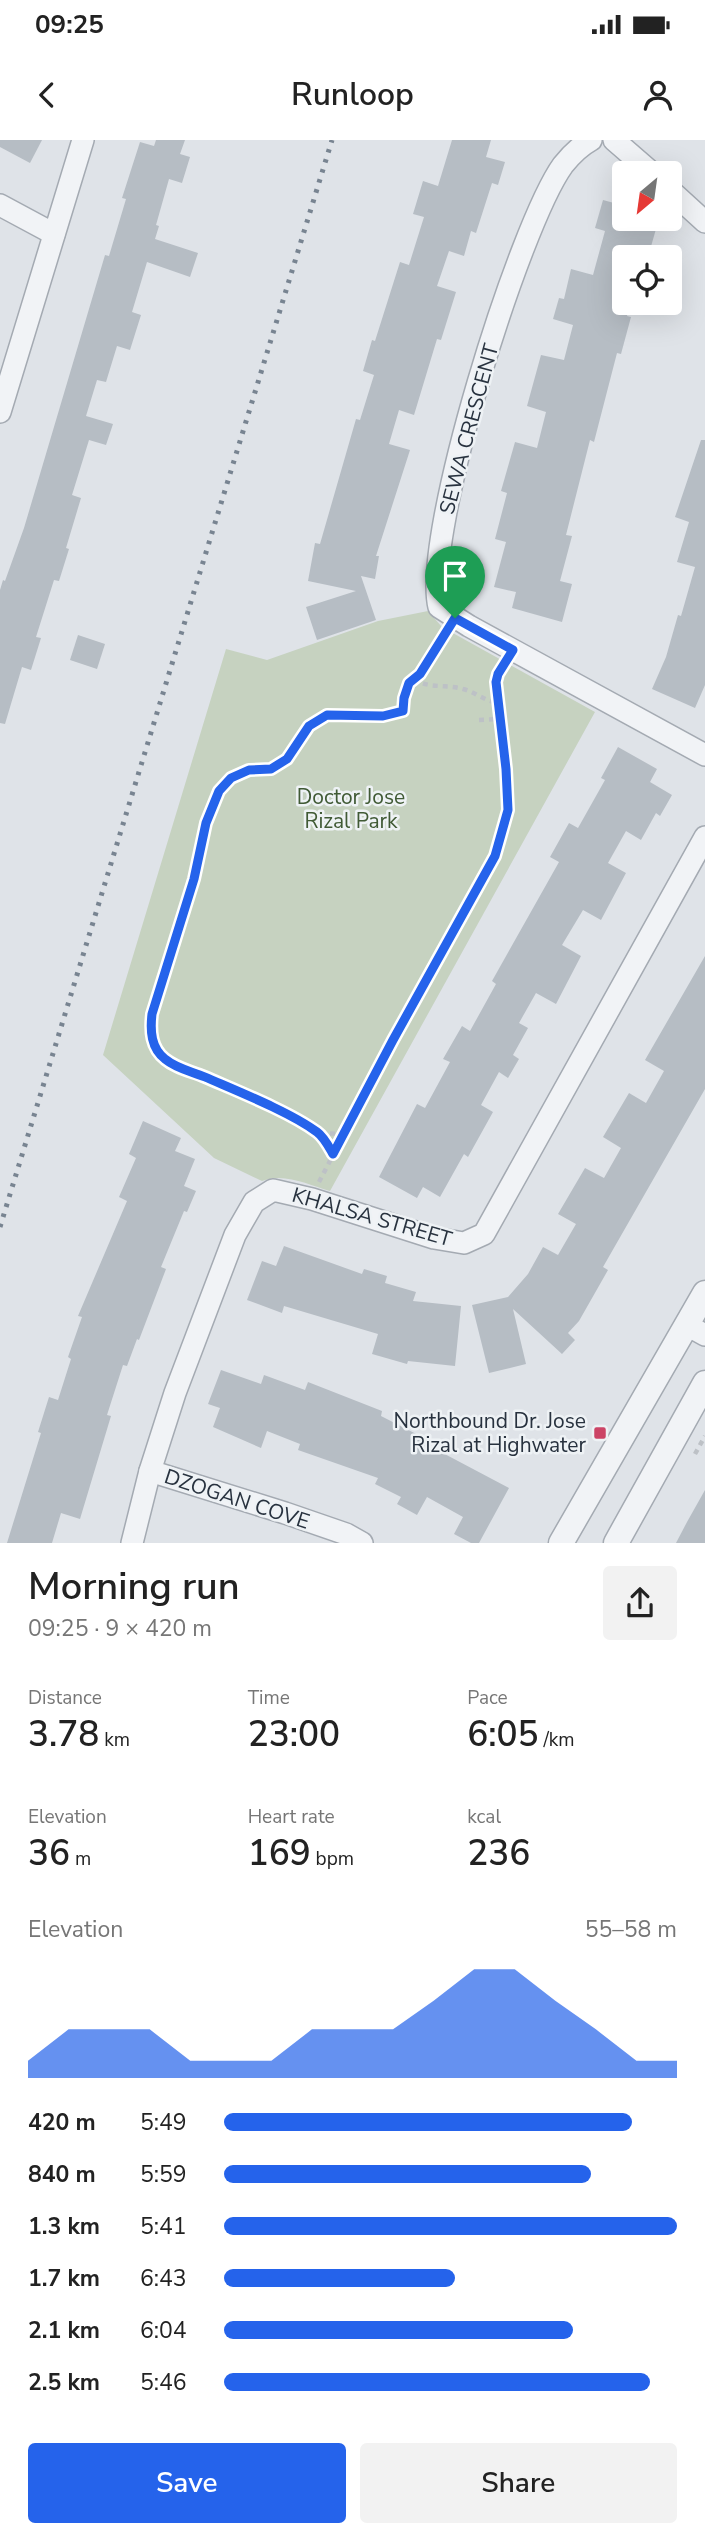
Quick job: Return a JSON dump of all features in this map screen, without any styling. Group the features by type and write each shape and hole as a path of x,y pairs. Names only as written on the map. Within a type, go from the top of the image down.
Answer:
{"street":[{"path":"0,412 83,140"},
{"name":"SEWA CRESCENT","path":"590,140 581,145 563,166 542,203 507,293 452,484 438,559 436,595 439,607 455,618 705,755"},
{"path":"614,140 638,161"},
{"path":"682,201 705,222"},
{"path":"0,205 54,233"},
{"name":"KHALSA STREET","path":"132,1543 150,1471 175,1393 244,1217 254,1202 273,1190 312,1199 433,1238 464,1243 484,1234 705,837"},
{"path":"561,1543 696,1330 705,1293"},
{"path":"616,1543 705,1383"},
{"name":"DZOGAN COVE","path":"150,1471 285,1513 362,1543"}],"path":[{"path":"344,1134 319,1133 225,1086 178,1068 163,1058 154,1045 152,1014 194,879 206,823 219,791 231,778 249,770 271,769 287,759 309,726 327,715 403,714 409,683 426,665 455,618"},
{"path":"312,1199 393,1040 495,856 508,810 497,679 513,650"},
{"path":"414,679 439,687 463,689 486,701 498,703"},
{"path":"479,720 500,719"},
{"path":"319,1133 333,1154"}],"green space":[{"name":"Doctor Jose Rizal Park","path":"428,611 442,627 595,712 330,1191 288,1179 262,1181 214,1158 103,1055 226,649 267,660 378,621"}],"building":[{"path":"0,140 42,140 30,163 0,147"},
{"path":"156,140 185,140 180,154 190,157 182,183 169,179 156,225 159,226 155,239 198,253 190,277 147,262 132,312 141,315 130,350 117,346 106,382 97,380 86,416 113,424 106,445 89,440 72,495 81,498 59,581 54,580 36,637 41,638 31,670 22,667 5,724 0,723 0,590 24,528 105,255 109,256 126,199 122,198 140,142 154,146"},
{"path":"452,140 491,140 486,157 505,162 498,185 492,183 476,233 471,231 464,256 449,251 437,286 456,292 441,340 437,339 414,415 399,410 389,444 410,450 376,556 379,556 375,579 361,576 376,620 317,640 306,607 356,591 308,581 315,543 320,544 356,419 360,420 374,375 363,371 372,340 375,341 400,262 409,265 424,217 413,214 423,181 438,186"},
{"path":"603,200 612,202 612,231 655,231 651,245 612,245 612,315 631,317 621,354 617,353 594,442 590,440 566,535 572,536 560,581 572,584 562,622 512,608 516,592 494,587 506,542 495,539 507,493 501,491 515,442 537,448 546,412 527,406 541,355 564,360 573,325 553,319 559,298 564,299 571,269 593,275 605,231 595,228"},
{"path":"701,440 705,440 705,685 695,708 652,689 666,657 678,615 681,616 695,567 677,562 689,522 675,517"},
{"path":"78,635 105,644 97,669 70,660"},
{"path":"618,747 657,769 650,782 672,795 660,816 656,813 641,840 626,831 608,863 626,873 601,920 583,910 562,945 581,956 556,1004 536,993 519,1023 528,1028 513,1055 519,1059 508,1078 499,1072 481,1105 493,1112 468,1157 464,1154 440,1197 423,1187 417,1198 379,1177 417,1104 425,1108 450,1062 443,1059 462,1026 470,1031 496,984 492,981 559,862 550,857 569,823 578,828 605,780 601,778"},
{"path":"705,956 705,1089 603,1267 608,1270 579,1321 568,1333 575,1340 562,1354 513,1309 526,1364 489,1373 472,1305 508,1297 528,1274 543,1247 558,1255 576,1224 558,1214 585,1168 604,1178 621,1148 603,1137 629,1093 646,1103 664,1071 645,1060"},
{"path":"143,1121 181,1138 175,1151 195,1159 184,1186 196,1191 187,1212 184,1211 161,1267 166,1269 139,1340 137,1339 127,1366 123,1365 107,1415 111,1416 80,1519 61,1513 52,1543 7,1543 41,1433 38,1432 49,1397 58,1400 71,1359 68,1357 82,1317 78,1316 127,1201 119,1197 136,1158 129,1154"},
{"path":"284,1246 362,1274 364,1269 387,1276 385,1283 416,1292 413,1301 461,1306 455,1366 408,1361 407,1364 372,1354 378,1334 284,1306 282,1313 247,1300 262,1261 276,1266"},
{"path":"221,1370 261,1384 264,1375 305,1390 308,1382 382,1411 381,1416 424,1438 422,1442 509,1488 479,1543 471,1543 454,1534 463,1517 427,1497 417,1515 397,1504 401,1497 375,1484 378,1478 298,1450 300,1444 267,1431 261,1448 213,1427 220,1408 208,1404"},
{"path":"705,1490 705,1543 676,1543 687,1522"}],"railway":[{"path":"0,1227 332,140"}],"place":[{"name":"Northbound Dr. Jose Rizal at Highwater","path":"600,1433"}],"route":[{"path":"455,618 513,650 496,682 508,810 495,856 333,1154 319,1133 225,1086 178,1068 163,1058 154,1045 152,1014 194,879 206,823 219,791 231,778 249,770 271,769 287,759 309,726 327,715 383,716 403,711 409,683 420,674 455,618"}]}
